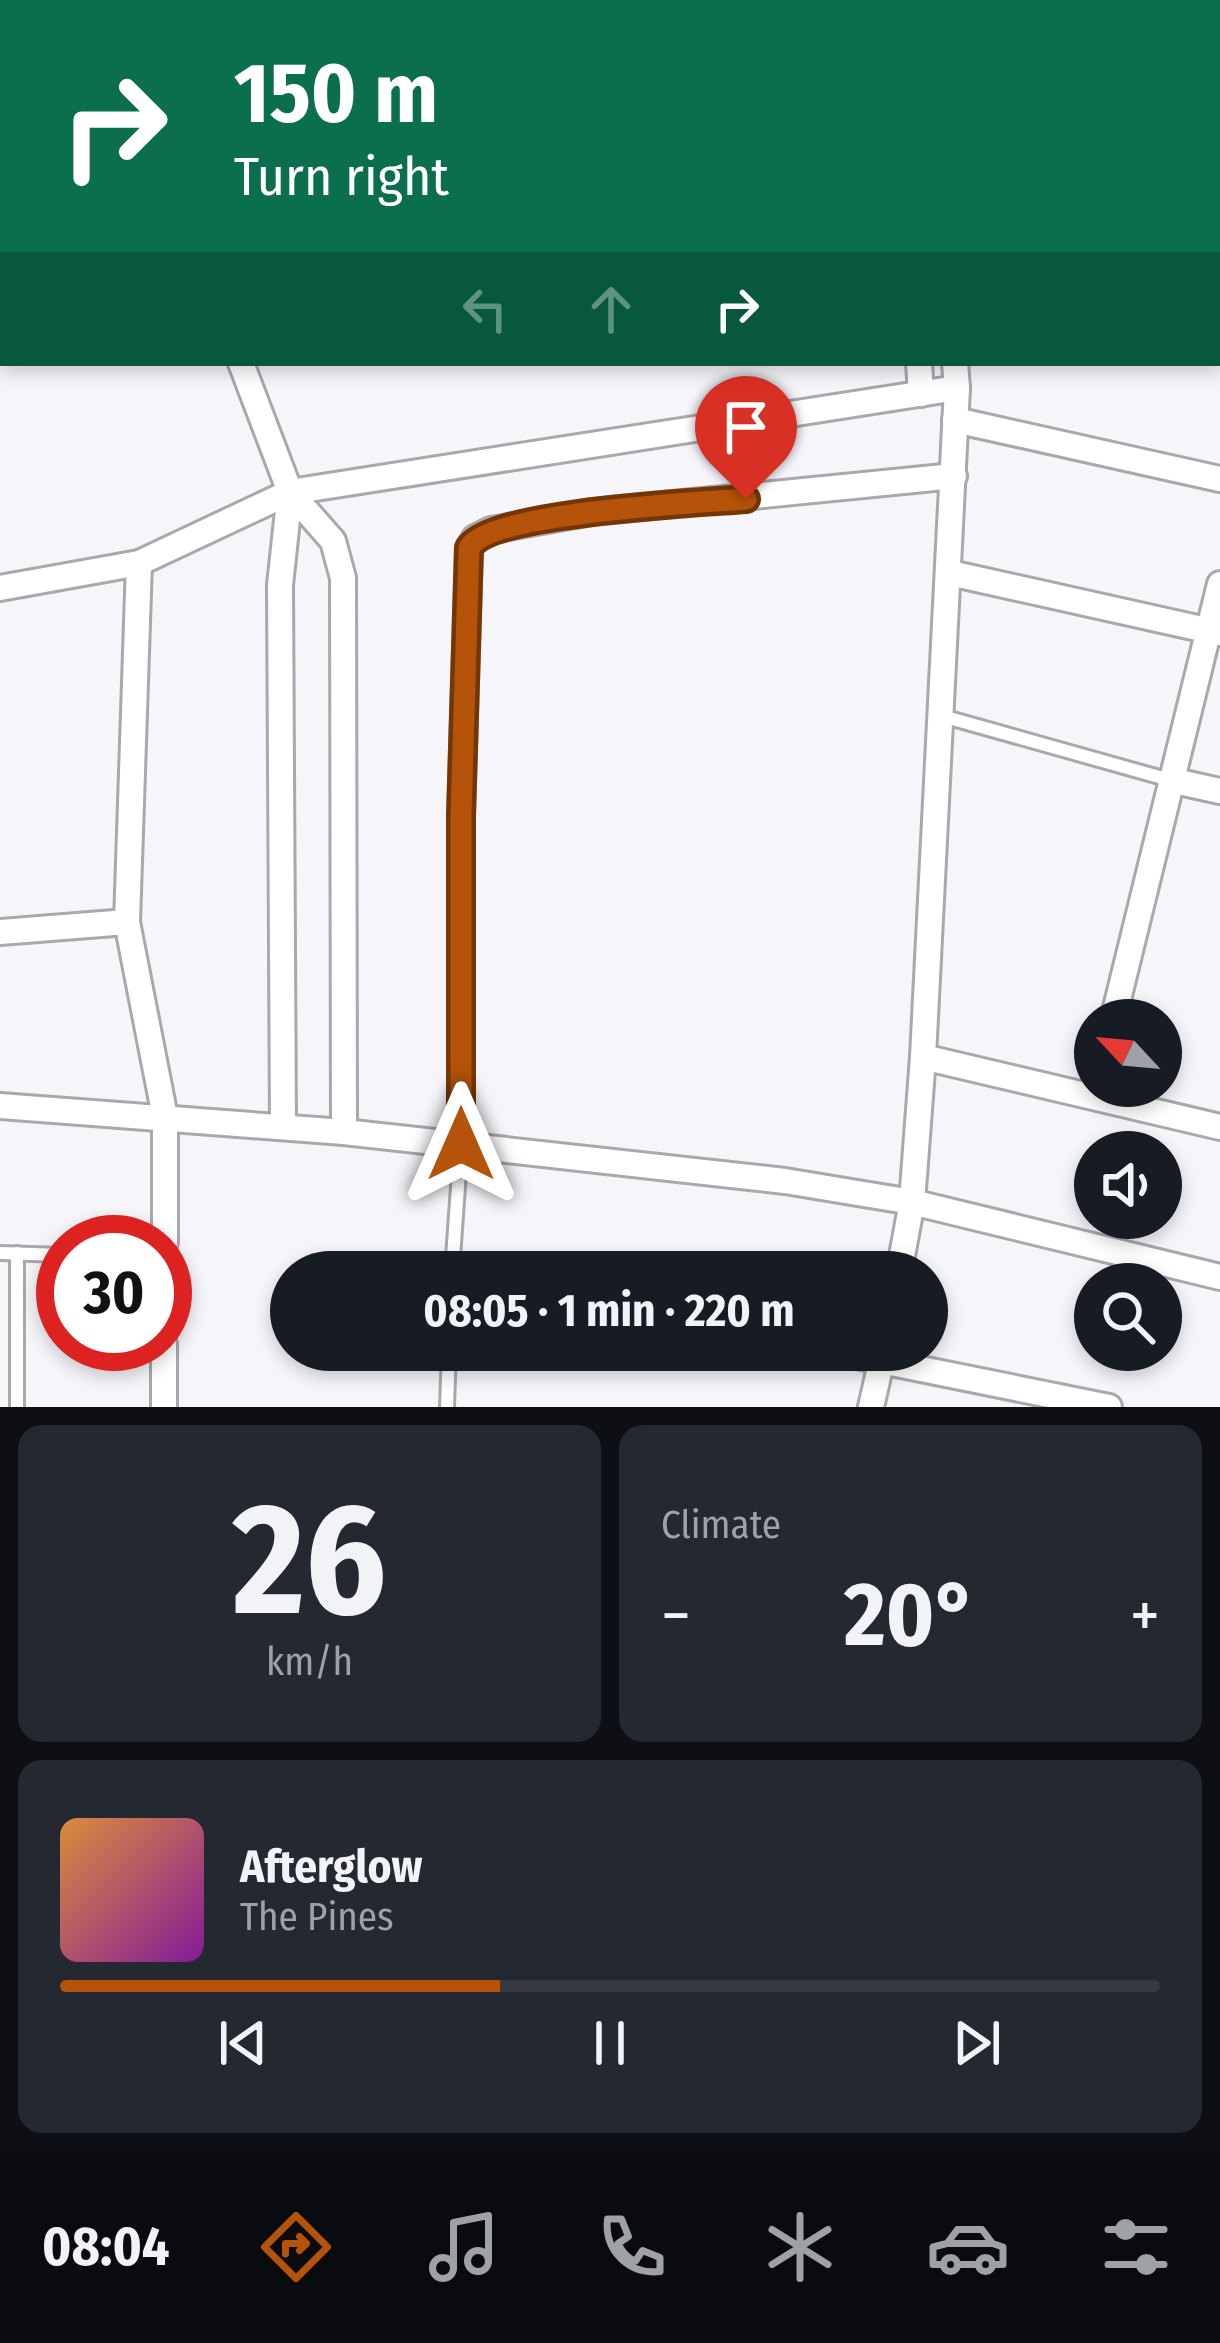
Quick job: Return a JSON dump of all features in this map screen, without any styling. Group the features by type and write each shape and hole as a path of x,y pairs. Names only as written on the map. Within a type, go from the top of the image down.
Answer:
{"street":[{"path":"243,366 290,492 333,542 343,578 344,1132"},
{"path":"919,366 921,394"},
{"path":"0,589 140,563 290,492 921,394 956,376 950,573 922,1057 912,1202 903,1251"},
{"path":"956,420 1220,478"},
{"path":"461,1144 461,816 469,548 475,538 491,530 592,512 954,476"},
{"path":"283,1127 280,585 290,492"},
{"path":"140,563 127,922 165,1117 164,1215"},
{"path":"950,573 1214,632"},
{"path":"1117,999 1170,780 1214,632 1220,584"},
{"path":"1170,780 1220,791"},
{"path":"0,932 127,922"},
{"path":"922,1057 1074,1088"},
{"path":"0,1106 344,1132 785,1181 912,1202 1220,1277"},
{"path":"1149,1107 1220,1127"},
{"path":"948,1369 1109,1407"},
{"path":"164,1371 164,1407"},
{"path":"871,1407 880,1371"}],"lane":[{"path":"942,716 1170,780"},
{"path":"453,1251 461,1144"},
{"path":"0,1253 36,1254"},
{"path":"17,1253 17,1407"},
{"path":"447,1407 448,1371"}],"route":[{"path":"461,1144 461,816 469,548 475,538 491,530 592,512 746,499"}]}
